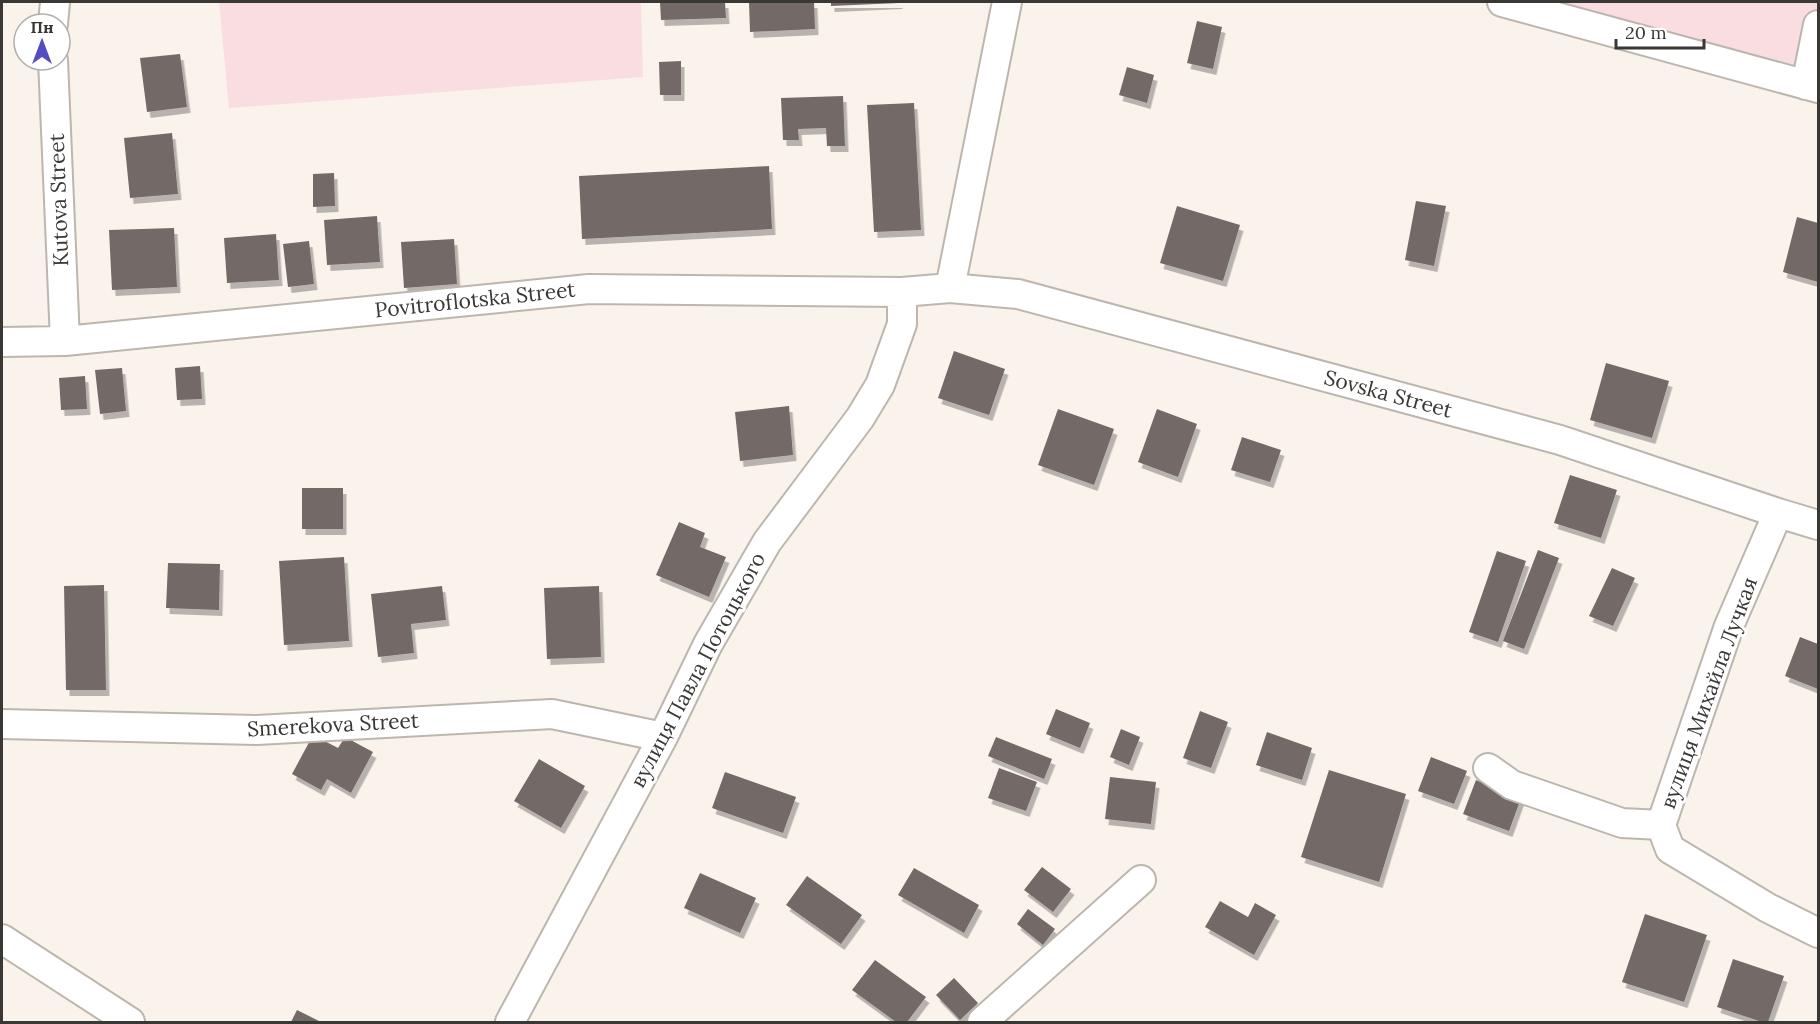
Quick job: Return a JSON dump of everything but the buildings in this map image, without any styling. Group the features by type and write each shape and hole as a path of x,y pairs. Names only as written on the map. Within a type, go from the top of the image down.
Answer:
{"street":[{"path":"950,288 1007,2"},
{"path":"1502,2 1812,87 1818,25"},
{"name":"Kutova Street","path":"53,72 64,341"},
{"name":"Povitroflotska Street","path":"2,342 64,341 589,289 902,292 950,288"},
{"name":"Sovska Street","path":"950,288 1018,294 1560,440 1818,525"},
{"name":"вулиця Павла Потоцького","path":"510,1023 663,737 708,644 767,542 860,418 880,385 902,324 902,292"},
{"name":"вулиця Михайла Лучкая","path":"1778,513 1729,626 1661,825 1670,849 1768,908 1818,933"},
{"name":"Smerekova Street","path":"2,724 258,730 552,714 663,737"},
{"path":"1488,768 1512,785 1622,823 1661,825"},
{"path":"982,1023 1141,880"},
{"path":"2,939 130,1023"}],"shaded area":[{"path":"219,2 641,2 643,77 229,108"},
{"path":"1560,2 1818,2 1818,74"}]}
